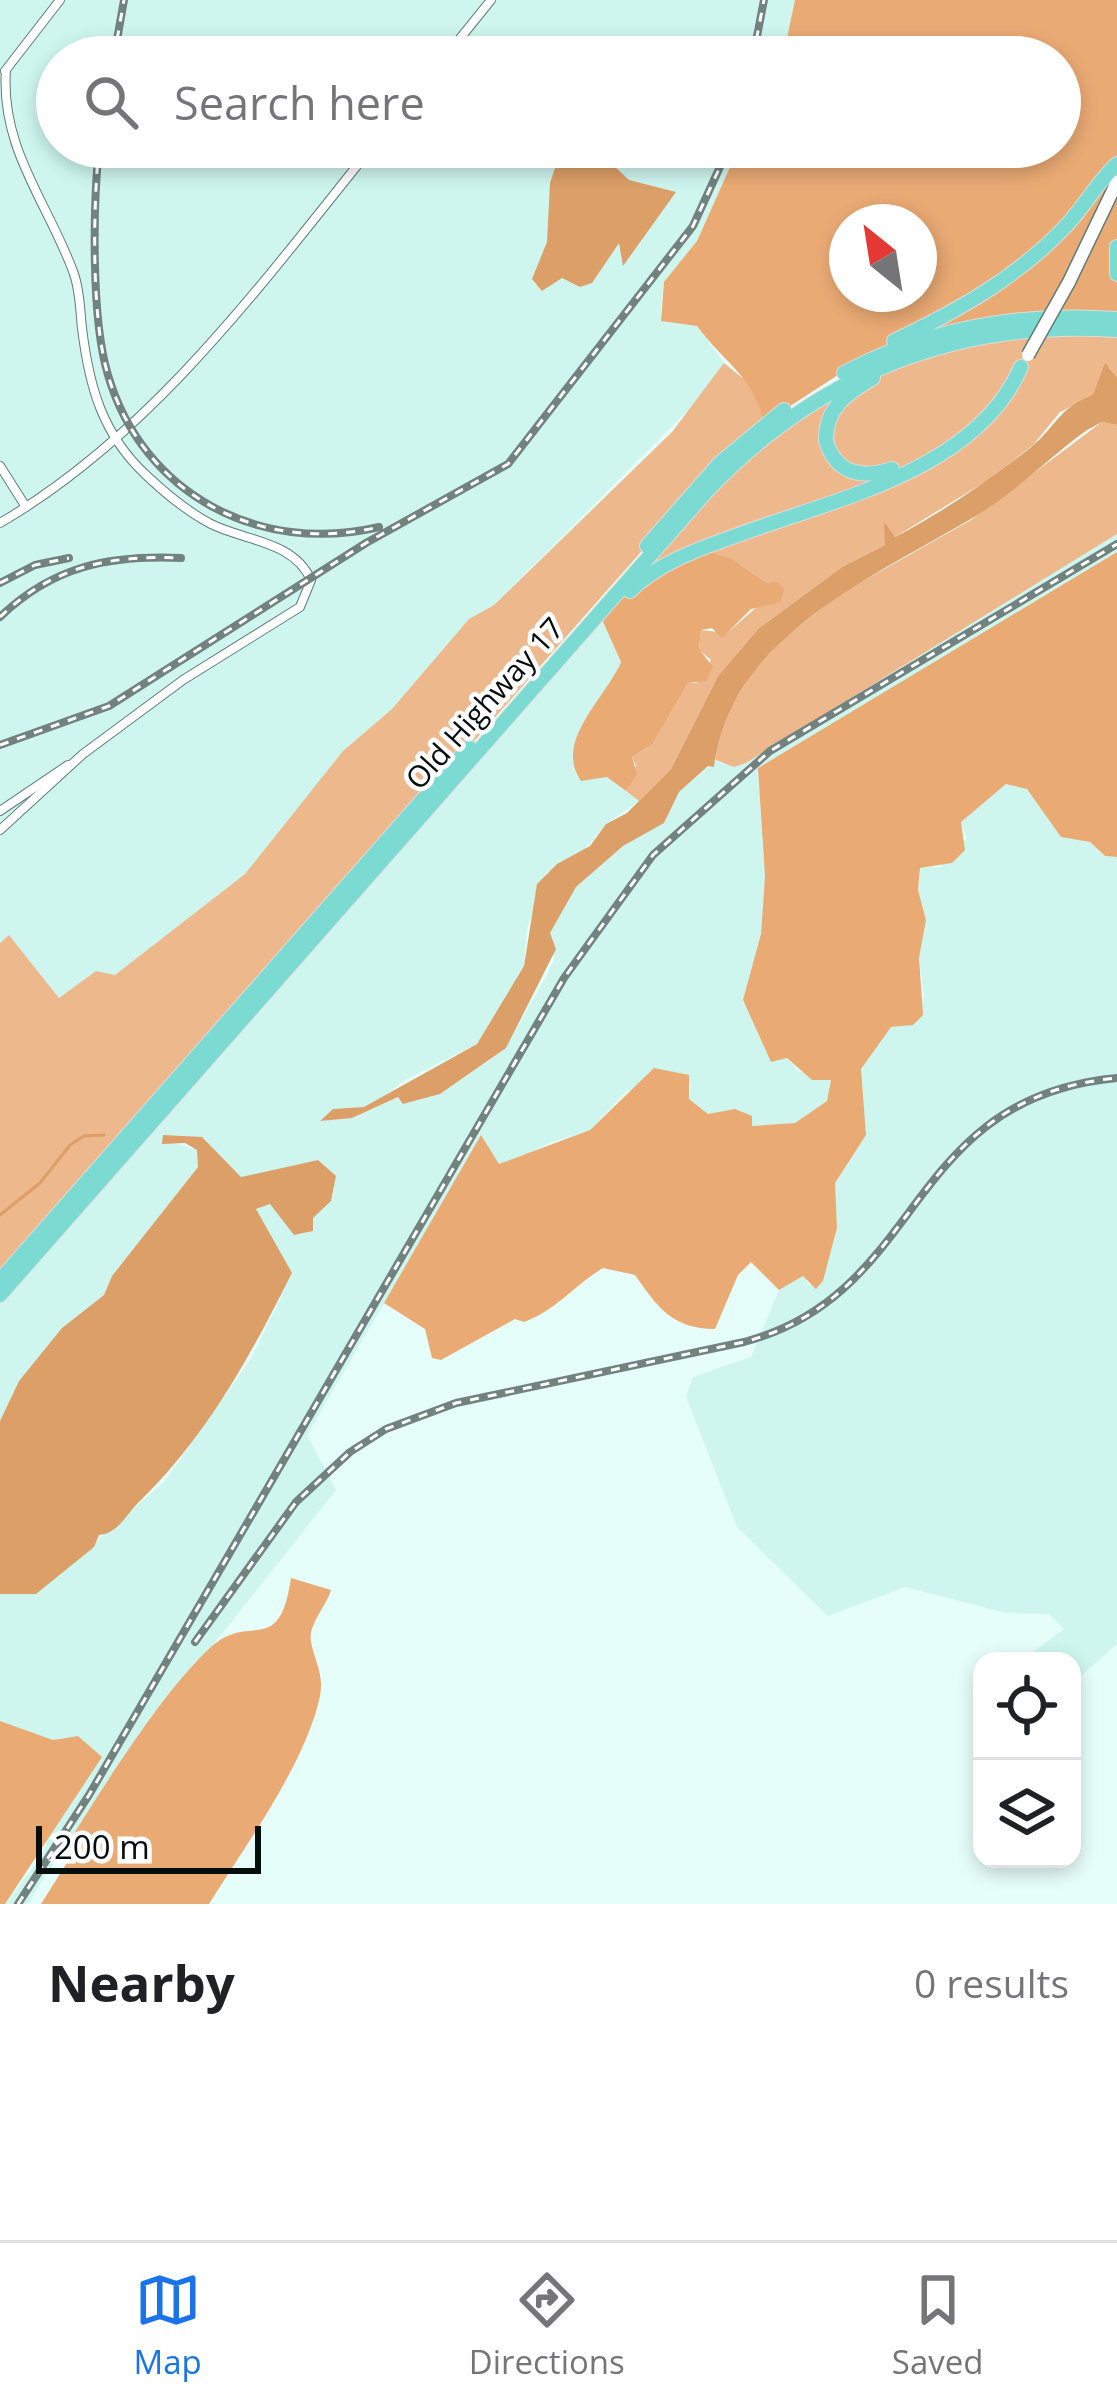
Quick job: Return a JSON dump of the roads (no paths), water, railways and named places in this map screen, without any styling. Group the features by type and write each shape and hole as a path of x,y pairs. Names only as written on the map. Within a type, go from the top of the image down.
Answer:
{"main road":[{"path":"862,363 874,351 974,301 1025,264 1072,219 1117,164"},
{"path":"602,612 649,575 685,556 935,460 989,420 1069,282 1117,182"},
{"path":"1117,247 1117,274"},
{"name":"Old Highway 17","path":"0,1280 704,479 765,423 862,363 932,336 1050,317 1117,319"},
{"name":"Old Highway 17","path":"0,1295 717,480 774,428 836,388 908,355 1030,328 1117,330"},
{"path":"908,355 850,392 831,412 828,449 847,471 865,476 885,472 934,450 983,414 1024,361"}],"street":[{"path":"0,811 183,680 300,607 311,580 293,555 218,527 150,479 113,438 96,400 76,281 13,145 3,91 3,73 60,0"},
{"path":"462,36 491,0"},
{"path":"0,132 13,145"},
{"path":"0,523 113,438 223,328 355,168"},
{"path":"0,466 26,506"},
{"path":"0,830 84,754"}],"waterway":[{"path":"0,1215 40,1183 70,1145 84,1136 104,1135"}],"railway":[{"path":"118,36 124,0"},
{"path":"757,36 764,0"},
{"path":"97,168 95,262 102,352 125,417 148,453 178,483 250,523 291,532 379,527"},
{"path":"0,745 109,706 366,543 508,464 693,226 719,168"},
{"path":"18,1904 89,1795 564,978 653,855 770,751 1117,544"},
{"path":"0,583 35,565 69,558"},
{"path":"0,617 41,586 83,567 130,559 181,558"},
{"path":"195,1642 296,1502 350,1452 386,1429 456,1403 744,1342 804,1318 849,1283 953,1158 994,1121 1047,1093 1117,1078"}]}
